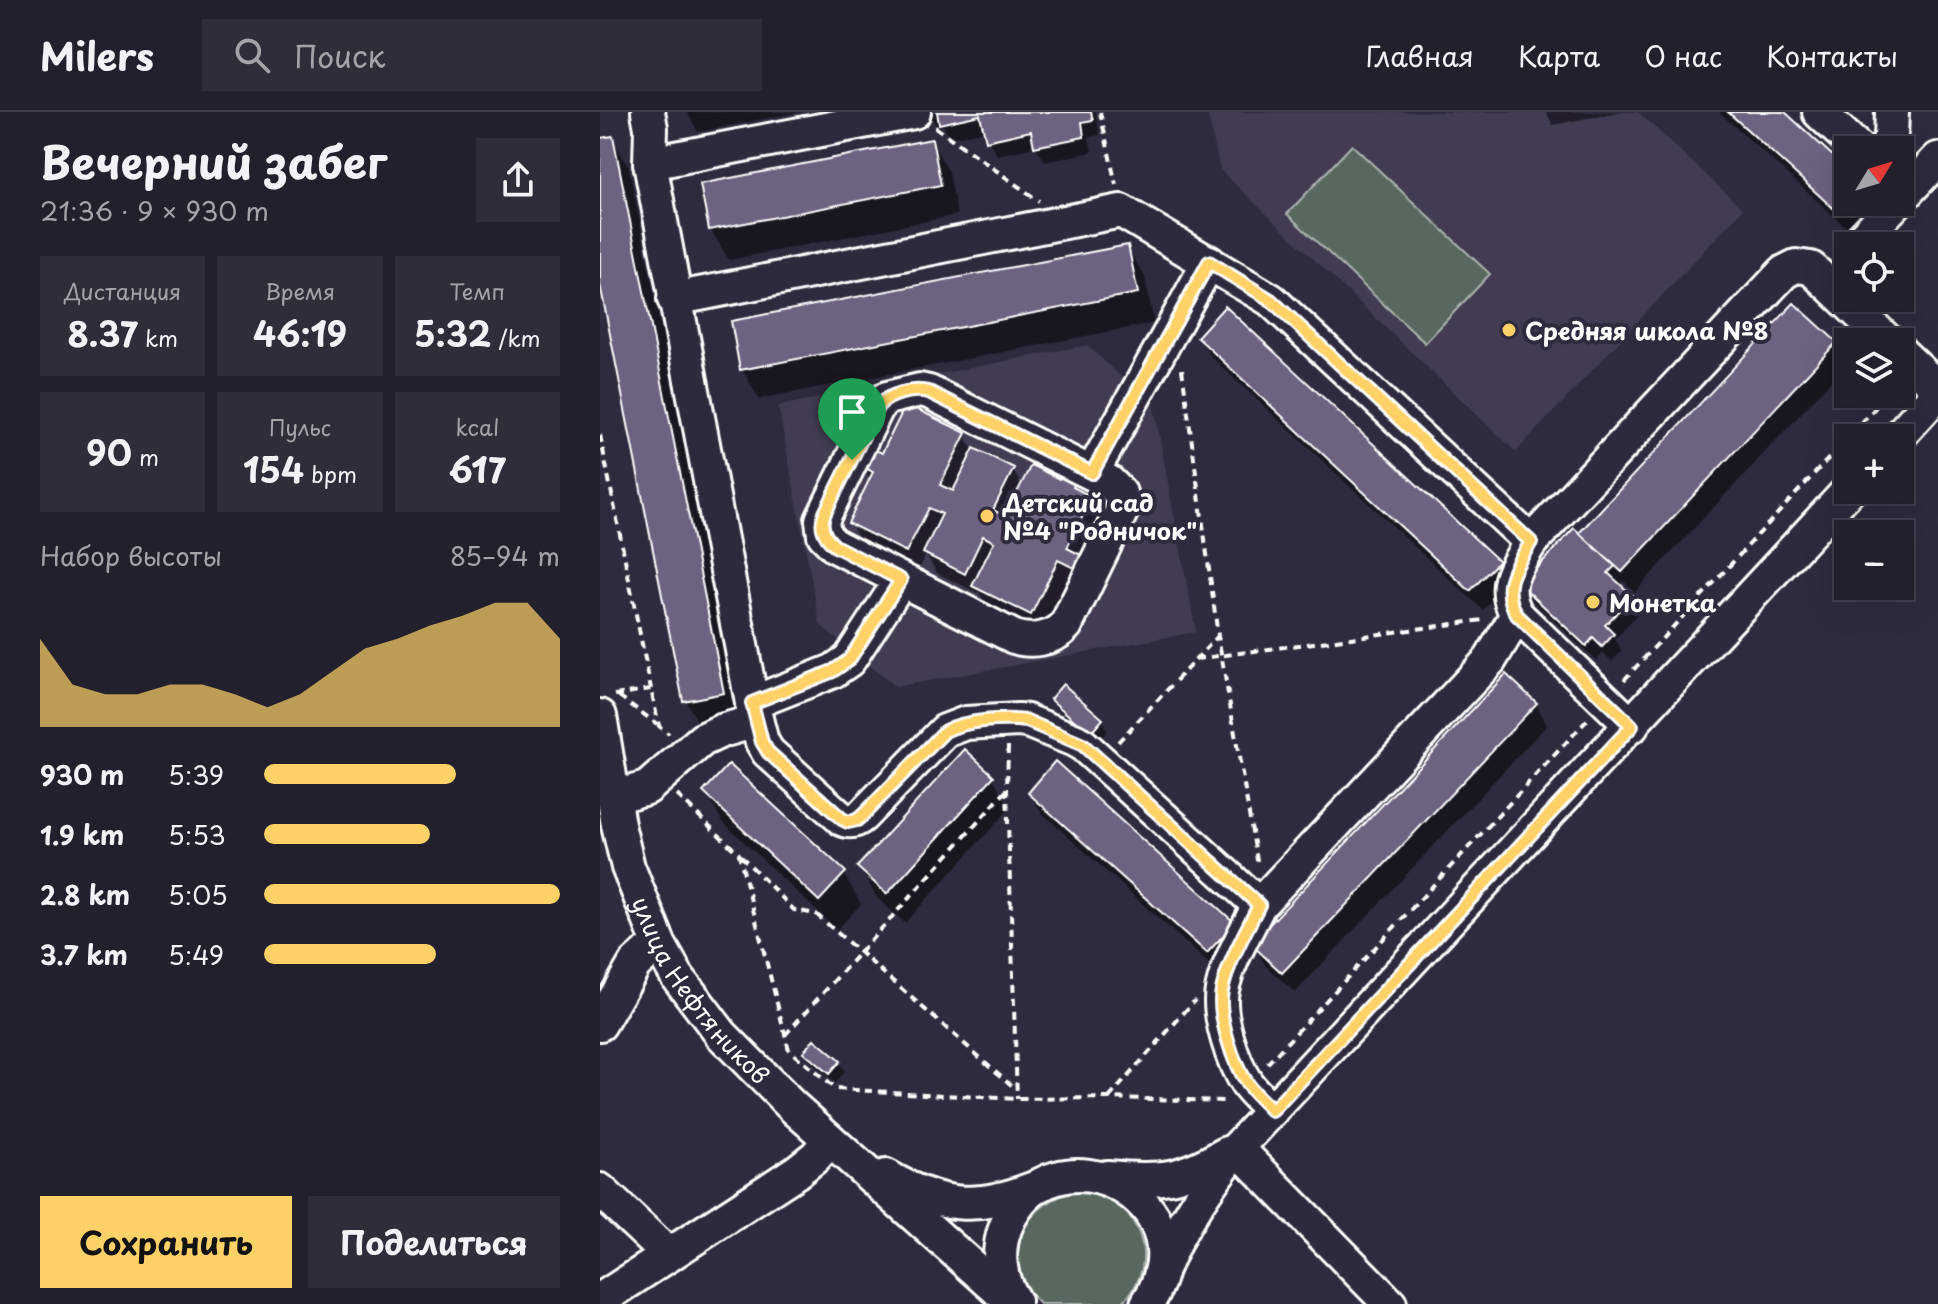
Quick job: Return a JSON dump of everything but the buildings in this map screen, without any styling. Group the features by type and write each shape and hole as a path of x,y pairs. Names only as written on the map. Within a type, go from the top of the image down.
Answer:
{"street":[{"path":"648,112 650,163 674,299 754,712 768,752 848,822 862,816 945,731 966,723 1027,721 1083,745 1261,902"},
{"path":"650,163 914,112"},
{"path":"1819,112 1845,136"},
{"path":"1891,136 1892,112"},
{"path":"1914,182 1938,159"},
{"path":"674,299 1121,211 1271,300 1531,542"},
{"path":"1868,232 1882,216"},
{"path":"1092,473 1209,262"},
{"path":"1632,726 1517,615 1510,603 1509,587 1515,569 1531,542 1784,272 1796,266 1811,268 1874,328"},
{"path":"1823,279 1834,268"},
{"path":"1909,424 1938,391 1914,366"},
{"path":"920,390 929,392 1092,473 1116,487 1120,493 1123,508 1066,625 1053,636 1020,639 901,580 835,546 828,541 822,527 822,520 871,419 887,398 920,390"},
{"path":"1154,1292 1172,1245 1187,1218 1237,1148 1836,504"},
{"path":"610,817 711,735 849,660 901,580"},
{"path":"1272,1111 1242,1076 1226,1034 1220,1001 1231,964 1261,902 1490,660 1517,615"},
{"name":"улица Нефтяников","path":"609,702 610,817 660,946 677,976 721,1034 830,1140"},
{"path":"600,1024 635,964 660,946"},
{"path":"830,1140 890,1178 935,1198 956,1203 995,1201 1069,1176 1136,1180 1172,1178 1207,1165 1237,1148"},
{"path":"606,1288 669,1255 796,1172 830,1140"},
{"path":"830,1140 1015,1304"},
{"path":"1237,1148 1390,1304"},
{"path":"1099,1177 1127,1189 1140,1199 1157,1225 1161,1241 1154,1292"},
{"path":"1015,1304 1003,1279 1000,1264 1003,1233 1017,1206 1041,1186"},
{"path":"600,1190 669,1255"}],"path":[{"path":"914,112 1070,222"},
{"path":"1100,112 1121,211"},
{"path":"1182,370 1218,636 1261,902"},
{"path":"600,435 659,726"},
{"path":"1196,659 1517,615"},
{"path":"1100,761 1218,636"},
{"path":"609,702 651,689"},
{"path":"609,702 659,726 690,751"},
{"path":"1009,720 1007,790 1017,1099"},
{"path":"785,1035 1007,790"},
{"path":"739,854 794,910 816,914 1016,1090"},
{"path":"1109,1098 1197,997"}],"shaded area":[{"name":"Средняя школа №8","path":"1207,112 1638,112 1743,209 1516,452 1220,170"},
{"name":"Детский сад №4 \"Родничок\"","path":"1087,345 1154,407 1196,632 895,687 820,625 778,406"}],"green space":[{"path":"1352,145 1490,274 1425,343 1287,214"},
{"path":"1072,1193 1094,1195 1113,1202 1128,1215 1138,1230 1143,1248 1142,1268 1135,1286 1121,1304 1040,1304 1027,1289 1020,1272 1018,1255 1020,1239 1027,1223 1038,1210 1053,1200"}],"place":[{"name":"Средняя школа №8","path":"1509,330"},
{"name":"Детский сад №4 \"Родничок\"","path":"987,516"},
{"name":"Монетка","path":"1593,602"}],"route":[{"path":"1209,262 1271,300 1531,542 1515,569 1509,587 1510,603 1517,615 1632,726 1272,1111 1242,1076 1226,1034 1220,1001 1222,986 1259,905 1083,745 1027,721 954,726 945,731 862,816 848,822 768,752 762,742 752,703 833,671 849,660 901,580 835,546 824,535 822,520 852,460 882,401 924,390 1092,473 1209,262"}]}
